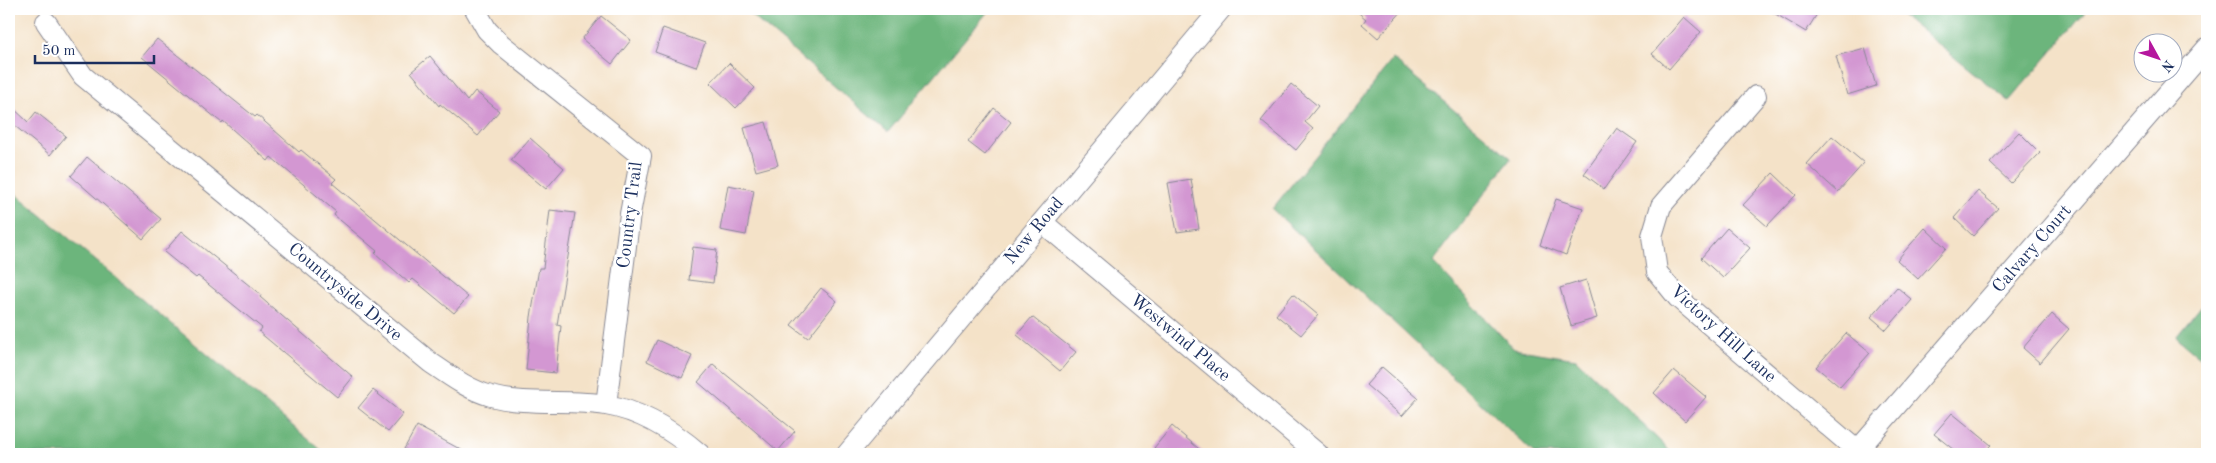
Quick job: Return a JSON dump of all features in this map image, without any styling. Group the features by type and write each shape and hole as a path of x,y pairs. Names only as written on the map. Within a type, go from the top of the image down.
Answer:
{"street":[{"name":"Country Trail","path":"475,9 487,30 501,44 641,156 630,214 606,405"},
{"name":"New Road","path":"847,454 1221,9"},
{"name":"Countryside Drive","path":"46,22 83,76 431,363 456,380 492,396 518,400 606,405 634,413 659,424 679,436 700,454"},
{"name":"Calvary Court","path":"1859,452 2207,48"},
{"name":"Victory Hill Lane","path":"1756,96 1661,206 1652,236 1657,272 1678,298 1859,452"},
{"name":"Westwind Place","path":"1042,222 1318,454"}],"green space":[{"path":"744,9 990,9 888,132"},
{"path":"1894,9 2088,9 2009,101"},
{"path":"1393,59 1511,158 1433,262 1514,349 1576,359 1673,454 1535,454 1272,209"},
{"path":"9,188 326,454 9,454"},
{"path":"2207,299 2207,363 2176,337"}],"building":[{"path":"1354,9 1404,9 1378,38 1362,24 1366,19"},
{"path":"1767,9 1820,9 1806,32"},
{"path":"601,16 631,40 612,64 582,39"},
{"path":"1684,17 1701,32 1669,69 1652,54"},
{"path":"663,28 705,43 696,67 655,52"},
{"path":"157,39 255,117 257,115 299,152 301,150 336,179 332,183 468,297 454,313 413,279 409,283 375,253 377,251 334,215 336,212 271,157 268,161 223,121 222,123 142,57"},
{"path":"1865,48 1876,86 1847,95 1836,56"},
{"path":"430,56 467,101 475,91 499,111 478,136 440,104 439,106 411,72"},
{"path":"729,63 755,88 736,108 710,83"},
{"path":"1291,84 1318,106 1305,122 1313,129 1296,150 1261,121"},
{"path":"9,104 28,122 36,112 66,136 50,155 9,121"},
{"path":"994,108 1011,122 985,155 968,142"},
{"path":"766,122 778,165 756,171 744,128"},
{"path":"1617,128 1637,142 1604,189 1584,174"},
{"path":"2019,132 2040,153 2011,183 1990,163"},
{"path":"1832,136 1864,163 1838,192 1807,164"},
{"path":"530,138 564,168 546,189 511,160"},
{"path":"87,157 161,219 143,239 71,176"},
{"path":"1773,173 1796,195 1767,226 1743,205"},
{"path":"1191,179 1199,229 1177,232 1168,183"},
{"path":"728,185 754,190 746,235 720,230"},
{"path":"1978,191 1998,208 1973,236 1954,218"},
{"path":"1556,199 1583,208 1566,255 1540,245"},
{"path":"550,210 575,213 557,325 561,326 556,373 526,370 531,317 539,268 543,268"},
{"path":"1727,228 1750,248 1723,278 1701,258"},
{"path":"1925,228 1946,248 1918,279 1897,260"},
{"path":"182,231 261,295 260,297 353,377 337,397 259,332 262,328 198,276 196,278 164,252"},
{"path":"693,247 717,250 713,283 689,280"},
{"path":"1586,280 1597,318 1571,326 1560,288"},
{"path":"1897,287 1912,300 1886,330 1871,317"},
{"path":"821,288 837,301 808,338 791,325"},
{"path":"1293,294 1318,315 1301,335 1276,315"},
{"path":"2052,314 2069,329 2040,363 2023,348"},
{"path":"1032,317 1076,352 1060,371 1017,335"},
{"path":"1846,333 1870,353 1840,387 1816,367"},
{"path":"657,340 692,356 682,378 647,361"},
{"path":"713,364 795,431 778,451 698,382"},
{"path":"1382,367 1418,398 1402,416 1366,385"},
{"path":"1674,370 1706,397 1685,421 1654,393"},
{"path":"373,390 403,414 388,432 358,408"},
{"path":"1952,413 1991,445 1982,454 1959,454 1934,434"},
{"path":"417,426 469,454 414,454 404,449"},
{"path":"1172,426 1205,454 1162,454 1154,448"}]}
